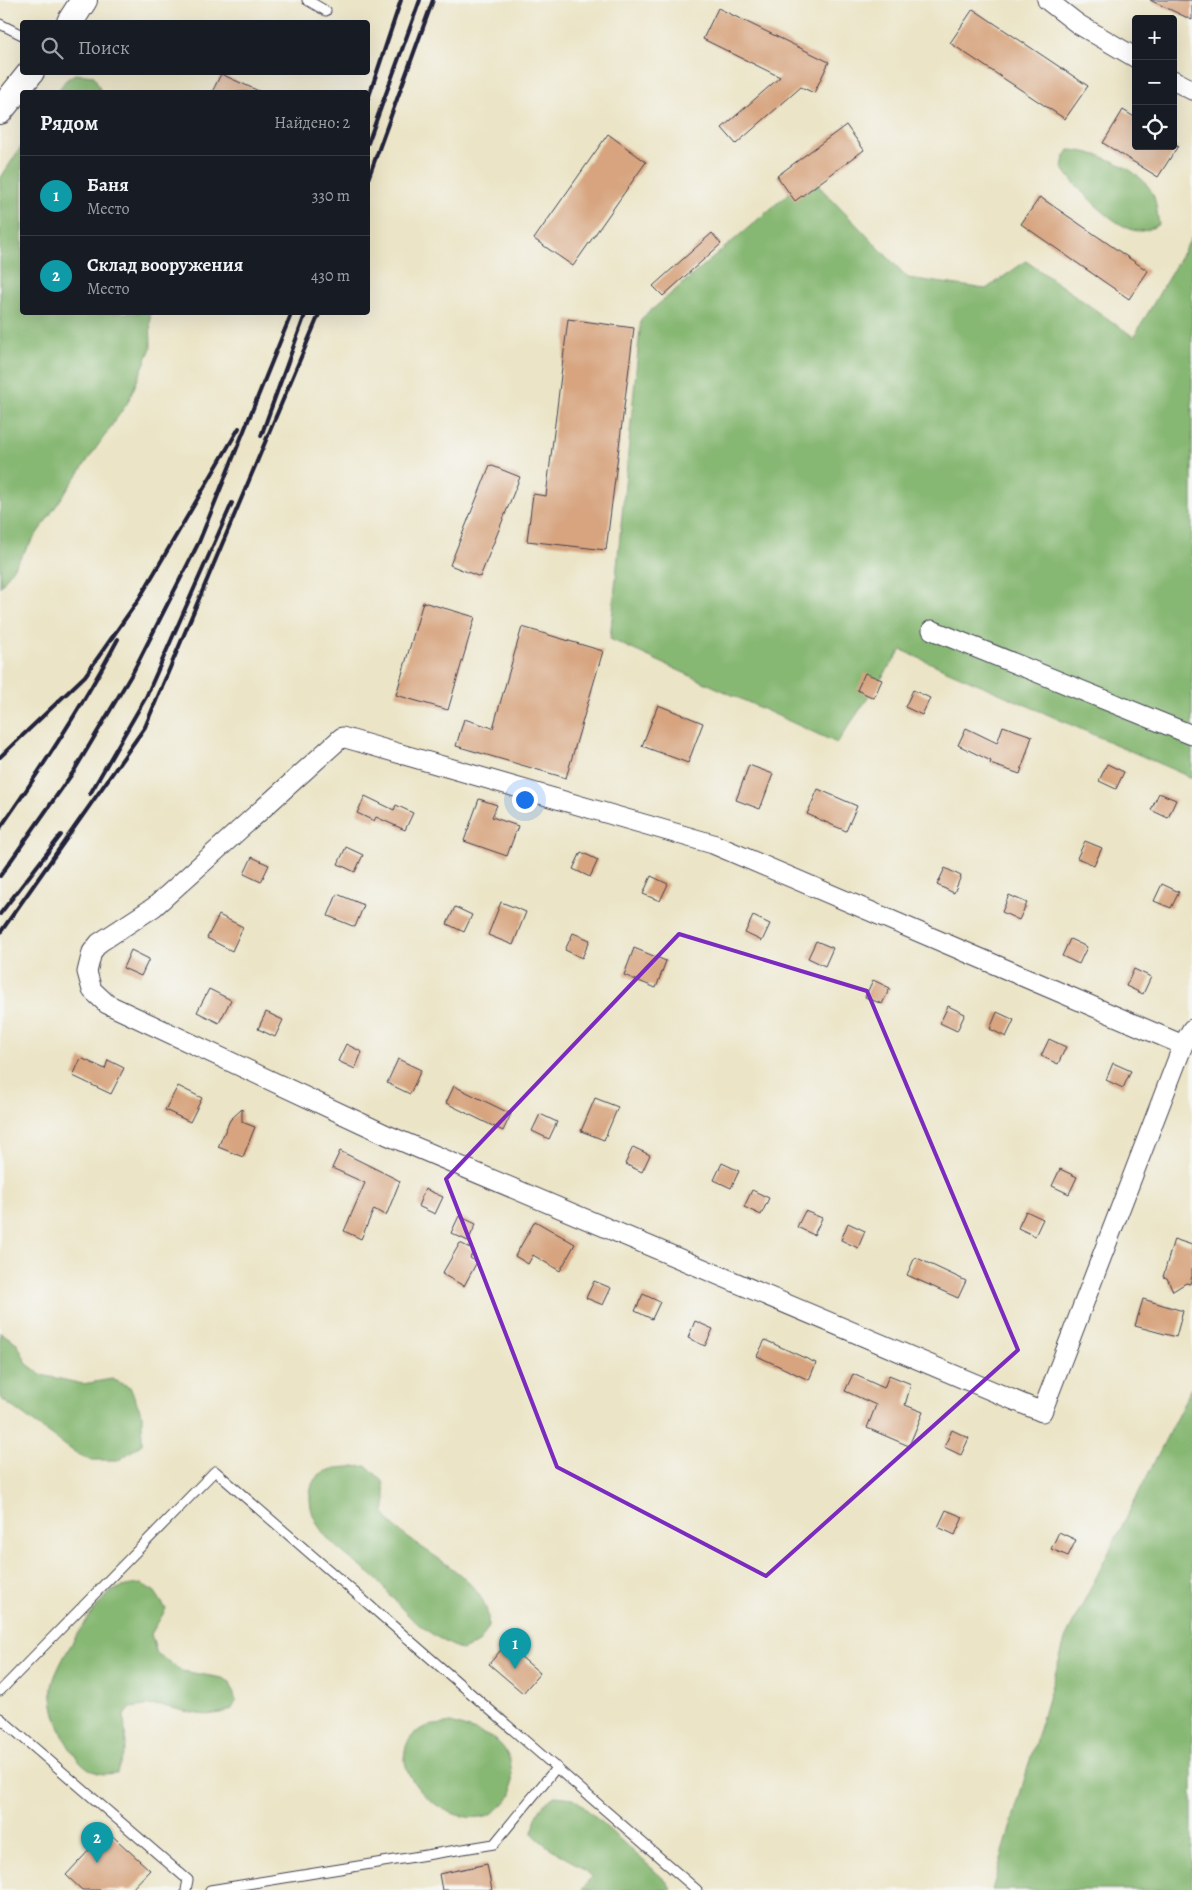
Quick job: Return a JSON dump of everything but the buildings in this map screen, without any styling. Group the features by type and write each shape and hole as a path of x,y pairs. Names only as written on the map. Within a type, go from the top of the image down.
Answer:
{"street":[{"path":"71,20 84,0"},
{"path":"1047,0 1078,24 1132,56"},
{"path":"0,111 29,75"},
{"path":"1177,82 1192,90"},
{"path":"932,630 1192,735"},
{"path":"1182,1045 713,844 342,737 154,908 99,942 92,952 87,972 92,990 106,1004 378,1131 1042,1412 1182,1045 1192,1029"}],"lane":[{"path":"307,0 326,11"},
{"path":"0,24 20,34"},
{"path":"0,1691 215,1471 697,1890"},
{"path":"0,1718 188,1880 186,1890"},
{"path":"210,1890 494,1844 557,1767"}],"highlighted area":[{"path":"679,934 867,991 1018,1350 766,1576 557,1467 446,1179"}],"green space":[{"path":"74,75 94,76 100,90 58,90 66,80"},
{"path":"20,148 20,315 150,315 151,348 128,402 0,587 0,179"},
{"path":"1069,150 1092,154 1118,163 1140,178 1149,187 1154,197 1159,224 1147,230 1136,231 1124,226 1104,212 1084,194 1062,167 1064,158"},
{"path":"809,176 908,278 986,289 1026,261 1134,337 1192,237 1192,778 901,650 837,743 610,639 641,319"},
{"path":"0,1332 17,1343 27,1364 42,1375 83,1384 112,1379 130,1387 142,1415 142,1444 119,1460 89,1460 73,1451 0,1398"},
{"path":"1192,1387 1192,1890 992,1890 1066,1637"},
{"path":"367,1466 383,1481 386,1499 384,1513 393,1525 408,1538 454,1570 479,1595 487,1610 488,1626 479,1643 462,1650 427,1631 404,1611 375,1578 332,1543 316,1521 311,1508 310,1494 312,1484 317,1477 323,1472 339,1468"},
{"path":"142,1584 155,1592 166,1609 151,1634 157,1654 182,1671 222,1678 230,1682 236,1701 232,1709 222,1713 205,1715 158,1705 130,1708 124,1715 126,1746 117,1773 100,1774 88,1768 71,1750 58,1724 52,1698 52,1687 54,1678 67,1652 94,1610 110,1593 117,1589 129,1585"},
{"path":"451,1723 491,1738 500,1744 506,1752 512,1777 512,1795 492,1814 470,1817 451,1813 434,1803 419,1789 409,1773 405,1757 408,1742 424,1727"},
{"path":"555,1796 574,1798 667,1882 672,1890 582,1890 591,1877 533,1834 539,1812 545,1803"}],"railway":[{"path":"370,93 401,0"},
{"path":"370,138 420,0"},
{"path":"370,173 433,0"},
{"path":"0,876 74,771 133,672 199,542 291,315"},
{"path":"261,436 305,315"},
{"path":"0,933 145,727 319,315"},
{"path":"0,757 85,676 139,599 239,428"},
{"path":"90,794 146,697 232,503"},
{"path":"0,828 62,735 118,639"},
{"path":"0,914 61,835"}],"place":[{"name":"Баня","path":"515,1669"},
{"name":"Склад вооружения","path":"97,1863"}]}
